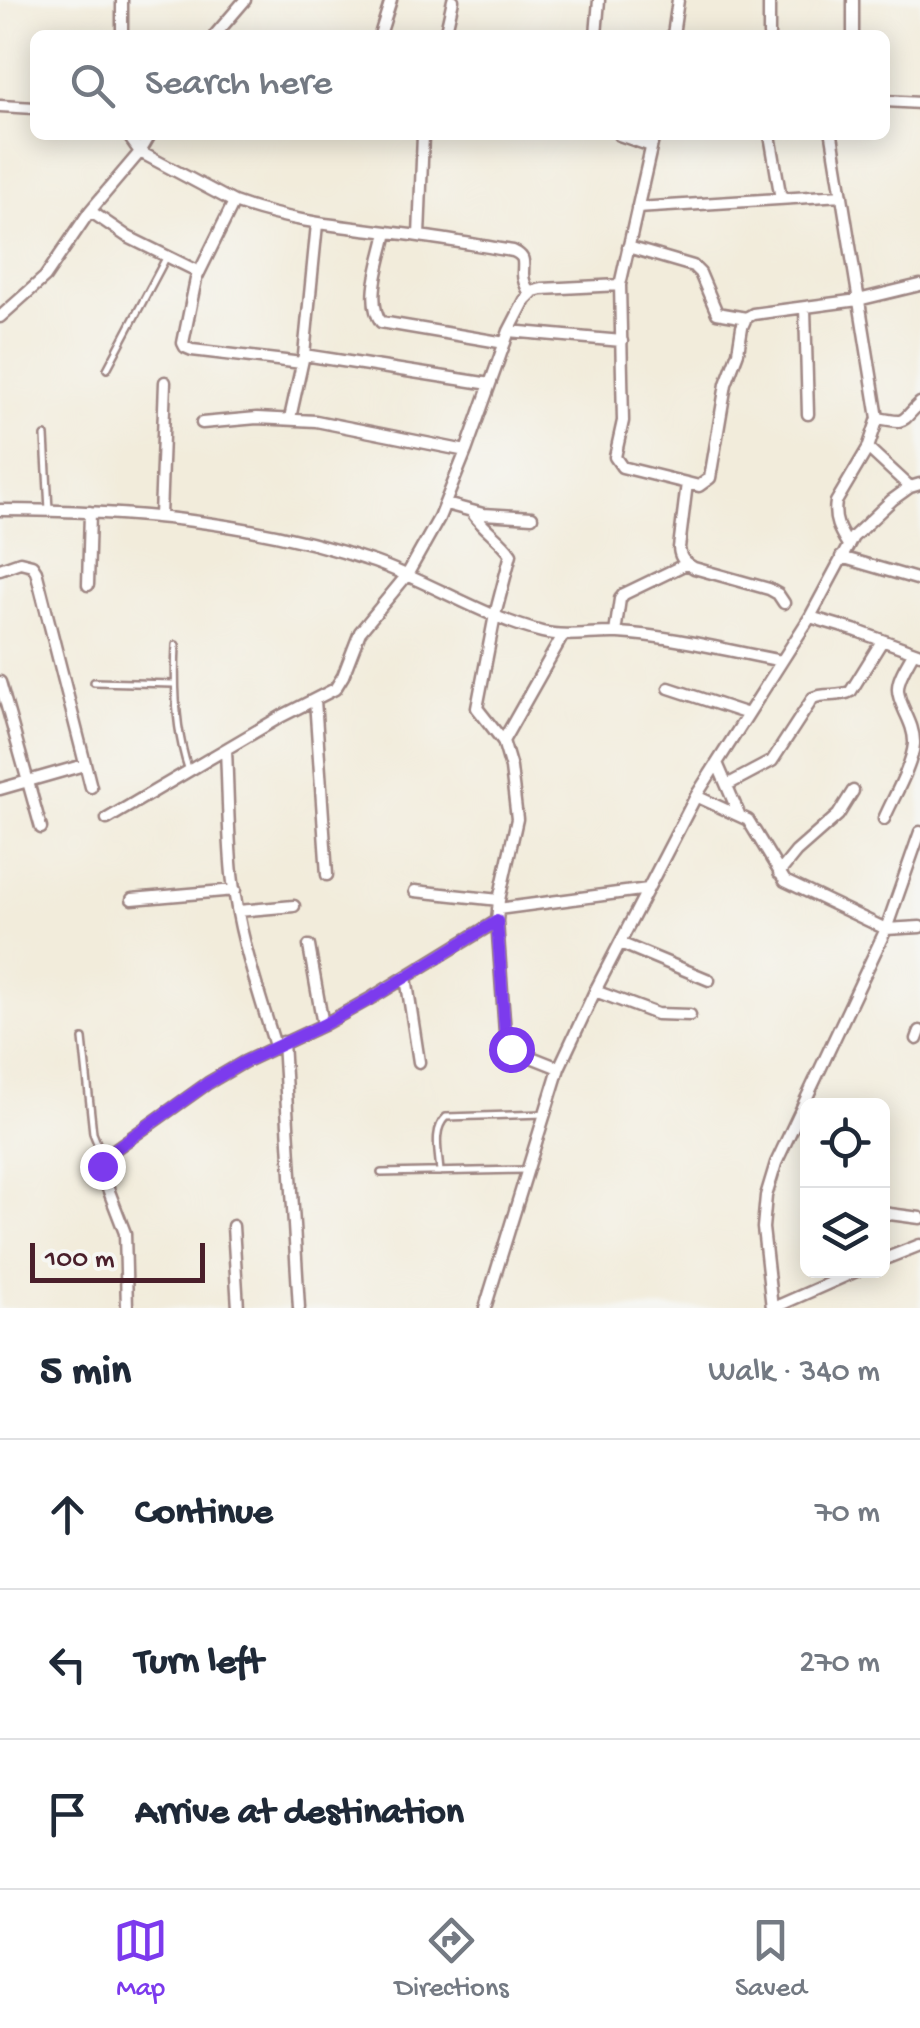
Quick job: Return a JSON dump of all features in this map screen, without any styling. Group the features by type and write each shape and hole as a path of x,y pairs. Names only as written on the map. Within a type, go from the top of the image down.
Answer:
{"street":[{"path":"122,0 122,30"},
{"path":"219,30 246,0"},
{"path":"382,30 391,0"},
{"path":"446,30 453,0"},
{"path":"596,30 599,0"},
{"path":"673,30 678,0"},
{"path":"769,0 769,30"},
{"path":"853,30 854,0"},
{"path":"890,101 920,104"},
{"path":"0,106 30,108"},
{"path":"132,140 140,152 234,202 316,224 512,251 524,260 522,276 530,294"},
{"path":"0,317 45,277 90,211 147,140"},
{"path":"418,236 423,140"},
{"path":"652,140 620,285 623,421 615,457 622,467 699,486 710,478 723,397 746,318 768,310 858,300 920,286"},
{"path":"771,140 781,199"},
{"path":"833,140 878,418 868,448 836,502 836,524 848,545"},
{"path":"637,208 842,196"},
{"path":"234,202 196,280 184,347 490,384"},
{"path":"90,211 112,228 200,272"},
{"path":"290,418 303,359 316,224"},
{"path":"387,232 373,301 374,313 381,322 507,337 622,340"},
{"path":"628,247 693,266 700,273 717,313 746,318"},
{"path":"107,819 282,716 328,694 340,682 360,632 407,574 446,504 507,337 530,294 620,285"},
{"path":"805,308 808,414"},
{"path":"160,516 165,382"},
{"path":"878,418 898,422 920,404"},
{"path":"202,423 256,418 316,420 466,451"},
{"path":"485,1308 558,1068 696,796 810,617 848,545 892,500 915,485 868,448"},
{"path":"687,483 679,548 686,564 769,590 784,602"},
{"path":"446,504 471,512 532,517"},
{"path":"0,510 160,516 245,530 348,554 407,574 539,631 615,632 782,661"},
{"path":"88,584 90,512"},
{"path":"471,512 511,554 477,708 503,741 511,768 517,820 498,910 505,1033 508,1044 518,1052 558,1068"},
{"path":"841,557 920,580"},
{"path":"0,569 20,562 36,570 91,787"},
{"path":"615,632 624,594 686,564"},
{"path":"810,617 916,654 897,692 906,708 914,742 912,756 884,819"},
{"path":"503,741 563,634"},
{"path":"727,785 772,760 813,698 851,691 882,641"},
{"path":"0,682 41,828"},
{"path":"670,688 748,714"},
{"path":"315,700 327,875"},
{"path":"226,750 238,911 249,962 279,1044 299,1308"},
{"path":"717,763 740,816"},
{"path":"0,789 84,765"},
{"path":"779,873 796,852 838,815 853,791"},
{"path":"696,796 754,826 786,881 886,929 920,927"},
{"path":"841,1278 772,1308 763,1228 766,1196 776,1162 886,929 920,832"},
{"path":"414,892 498,910 648,888"},
{"path":"132,899 235,890"},
{"path":"238,911 294,906"},
{"path":"126,1308 125,1233 102,1166 111,1152 208,1083 323,1025 406,976 498,910"},
{"path":"620,943 708,980"},
{"path":"309,946 323,1025"},
{"path":"406,976 419,1062"},
{"path":"595,991 657,1014 690,1015"},
{"path":"890,1214 920,1218"},
{"path":"232,1226 238,1308"},
{"path":"890,1257 920,1247"}],"lane":[{"path":"107,368 167,256"},
{"path":"45,436 48,510"},
{"path":"176,645 174,684 189,771"},
{"path":"94,682 174,684"},
{"path":"83,1039 94,1133 104,1160"},
{"path":"440,1172 437,1130 446,1117 544,1114"},
{"path":"381,1173 526,1170"}],"route":[{"path":"102,1166 111,1152 208,1083 372,998 497,921 505,1033 511,1049"}]}
